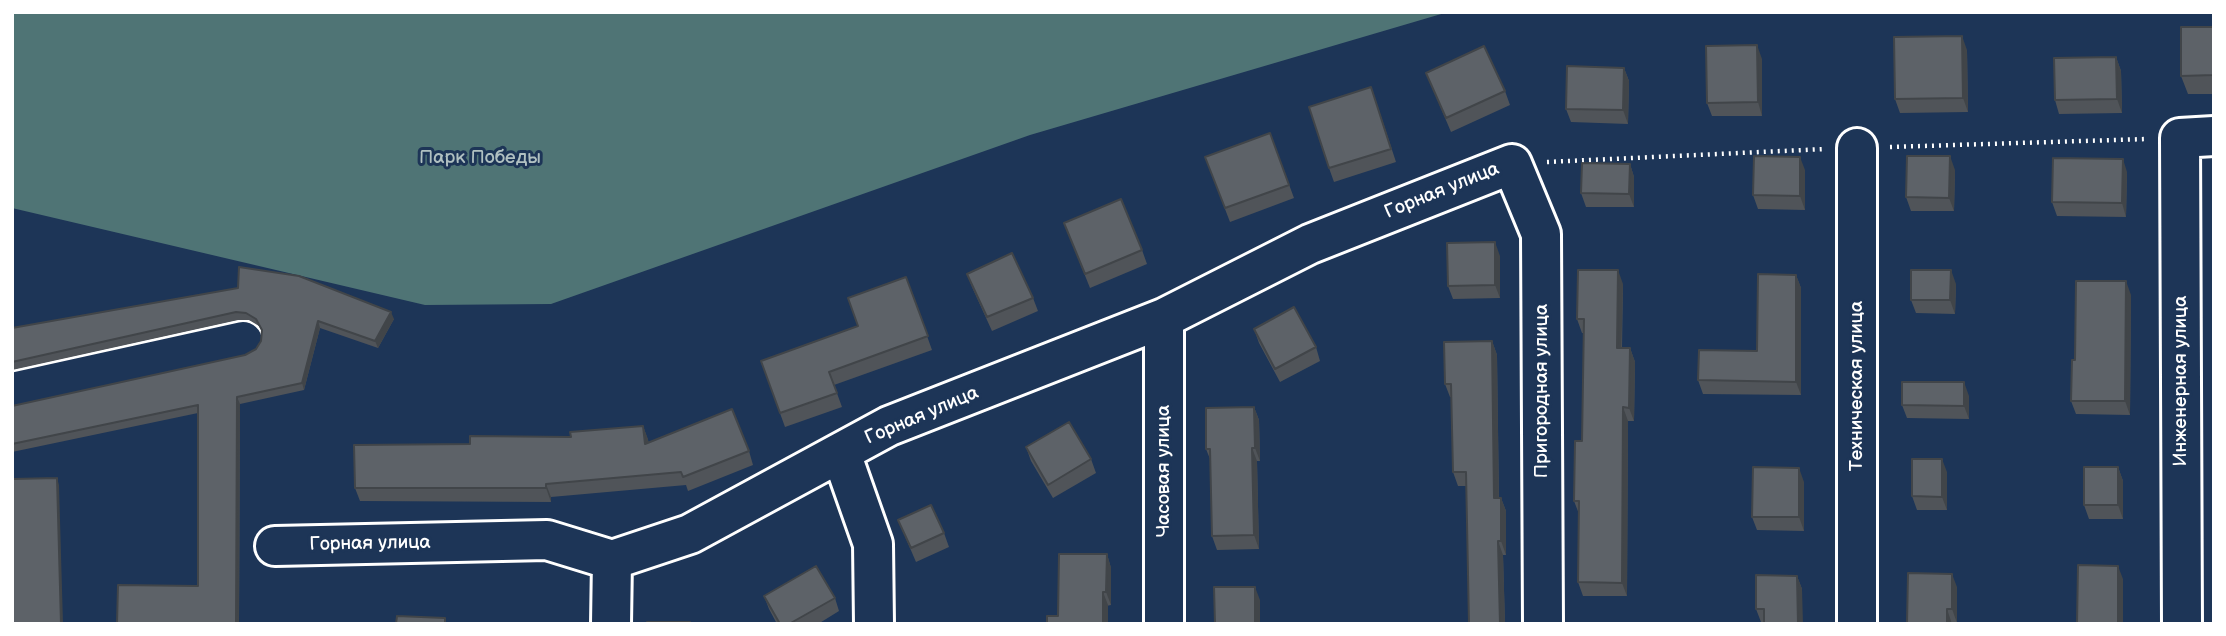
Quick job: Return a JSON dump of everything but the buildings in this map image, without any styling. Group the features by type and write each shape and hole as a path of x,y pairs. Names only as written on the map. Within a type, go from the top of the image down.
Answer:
{"street":[{"name":"Инженерная улица","path":"2182,624 2197,137"},
{"name":"Техническая улица","path":"1857,148 1857,624"},
{"name":"Горная улица","path":"275,546 547,540 612,560 690,534 888,426 1164,318 1310,244 1511,164"},
{"name":"Пригородная улица","path":"1511,164 1541,234 1543,624"},
{"name":"Часовая улица","path":"1164,318 1164,624"},
{"path":"12,392 243,341"},
{"path":"841,453 873,544 874,624"},
{"path":"611,624 612,560"}],"green space":[{"name":"Парк Победы","path":"12,12 1448,12 1030,135 551,304 425,305 12,208"}]}
